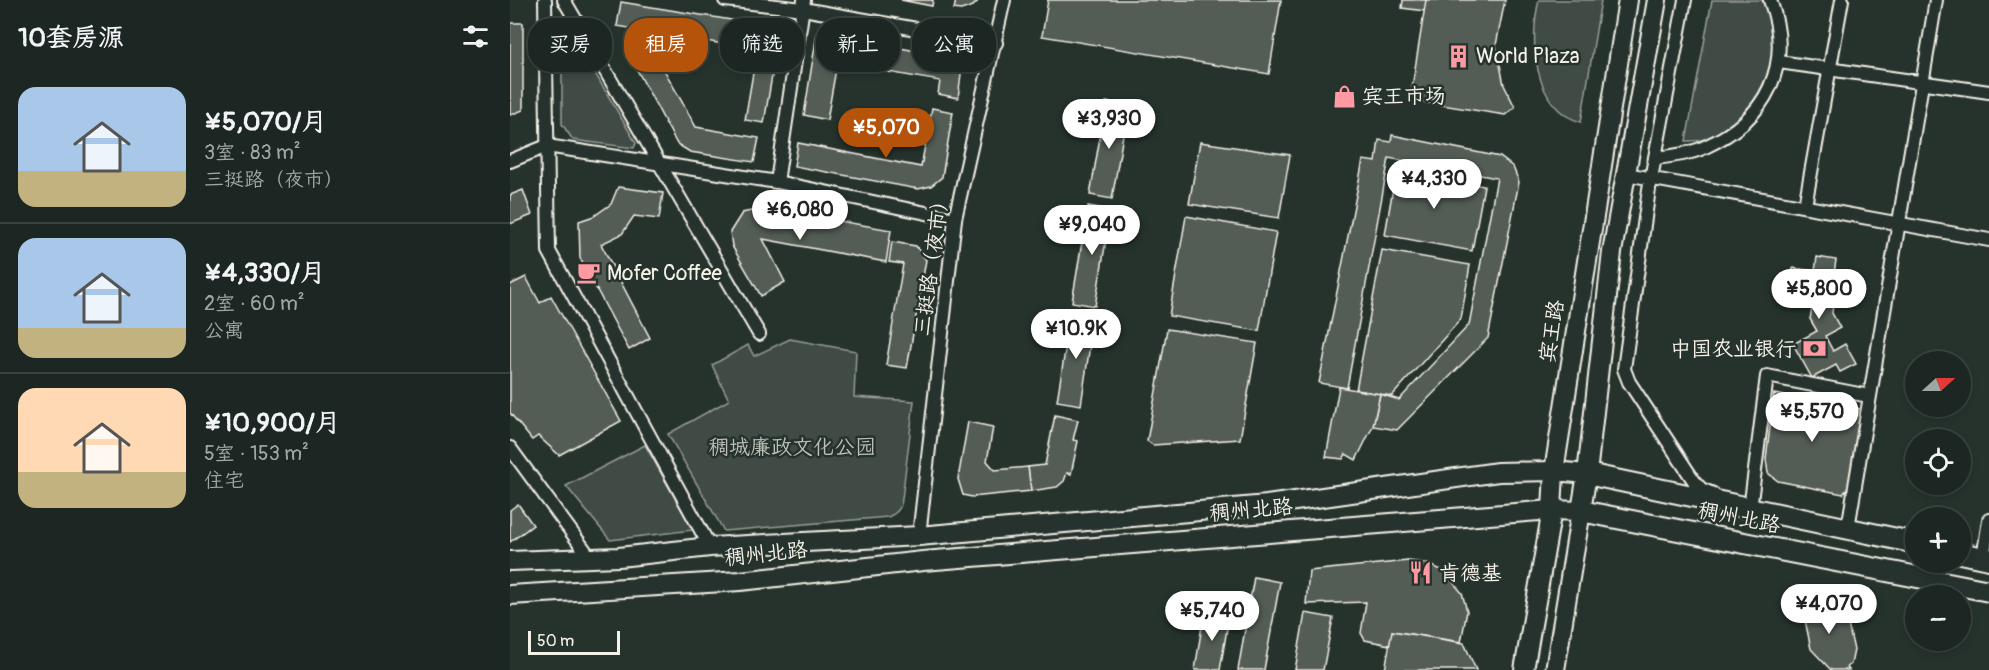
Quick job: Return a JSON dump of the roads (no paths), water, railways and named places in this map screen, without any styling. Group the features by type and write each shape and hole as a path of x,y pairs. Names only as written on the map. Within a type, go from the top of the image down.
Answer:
{"main road":[{"name":"宾王路","path":"1524,670 1552,510 1554,471 1628,0"},
{"path":"1555,670 1587,474 1612,252 1657,0"},
{"name":"稠州北路","path":"510,561 589,556 619,557 710,547 919,536 1267,505 1498,472 1554,471 1587,474 1905,541"},
{"name":"稠州北路","path":"510,595 740,581 935,560 1552,510 1581,511 1989,591"},
{"path":"1971,555 1986,558"}],"street":[{"path":"545,0 549,251 710,547"},
{"path":"564,0 759,334"},
{"path":"725,0 804,4 912,26"},
{"name":"三挺路（夜市）","path":"996,44 1004,0"},
{"path":"1685,0 1651,178 1625,375 1701,489 1750,509 1767,376 1869,396"},
{"path":"1655,158 1704,148 1739,126 1769,91 1779,62 1779,33 1770,0"},
{"path":"1805,206 1842,0"},
{"path":"1848,528 1936,0"},
{"path":"777,182 804,4"},
{"path":"1779,62 1989,92"},
{"name":"三挺路（夜市）","path":"919,536 955,219 989,72"},
{"path":"510,161 547,146 777,182 955,219"},
{"path":"1626,174 1989,240"},
{"path":"510,448 589,556"},
{"path":"1986,558 1988,528"}],"place":[{"name":"World Plaza","path":"1458,56"},
{"name":"宾王市场","path":"1344,96"},
{"name":"Mofer Coffee","path":"589,273"},
{"name":"中国农业银行","path":"1814,349"},
{"name":"肯德基","path":"1421,573"}],"park label":[{"name":"稠城廉政文化公园","path":"792,447"}]}
